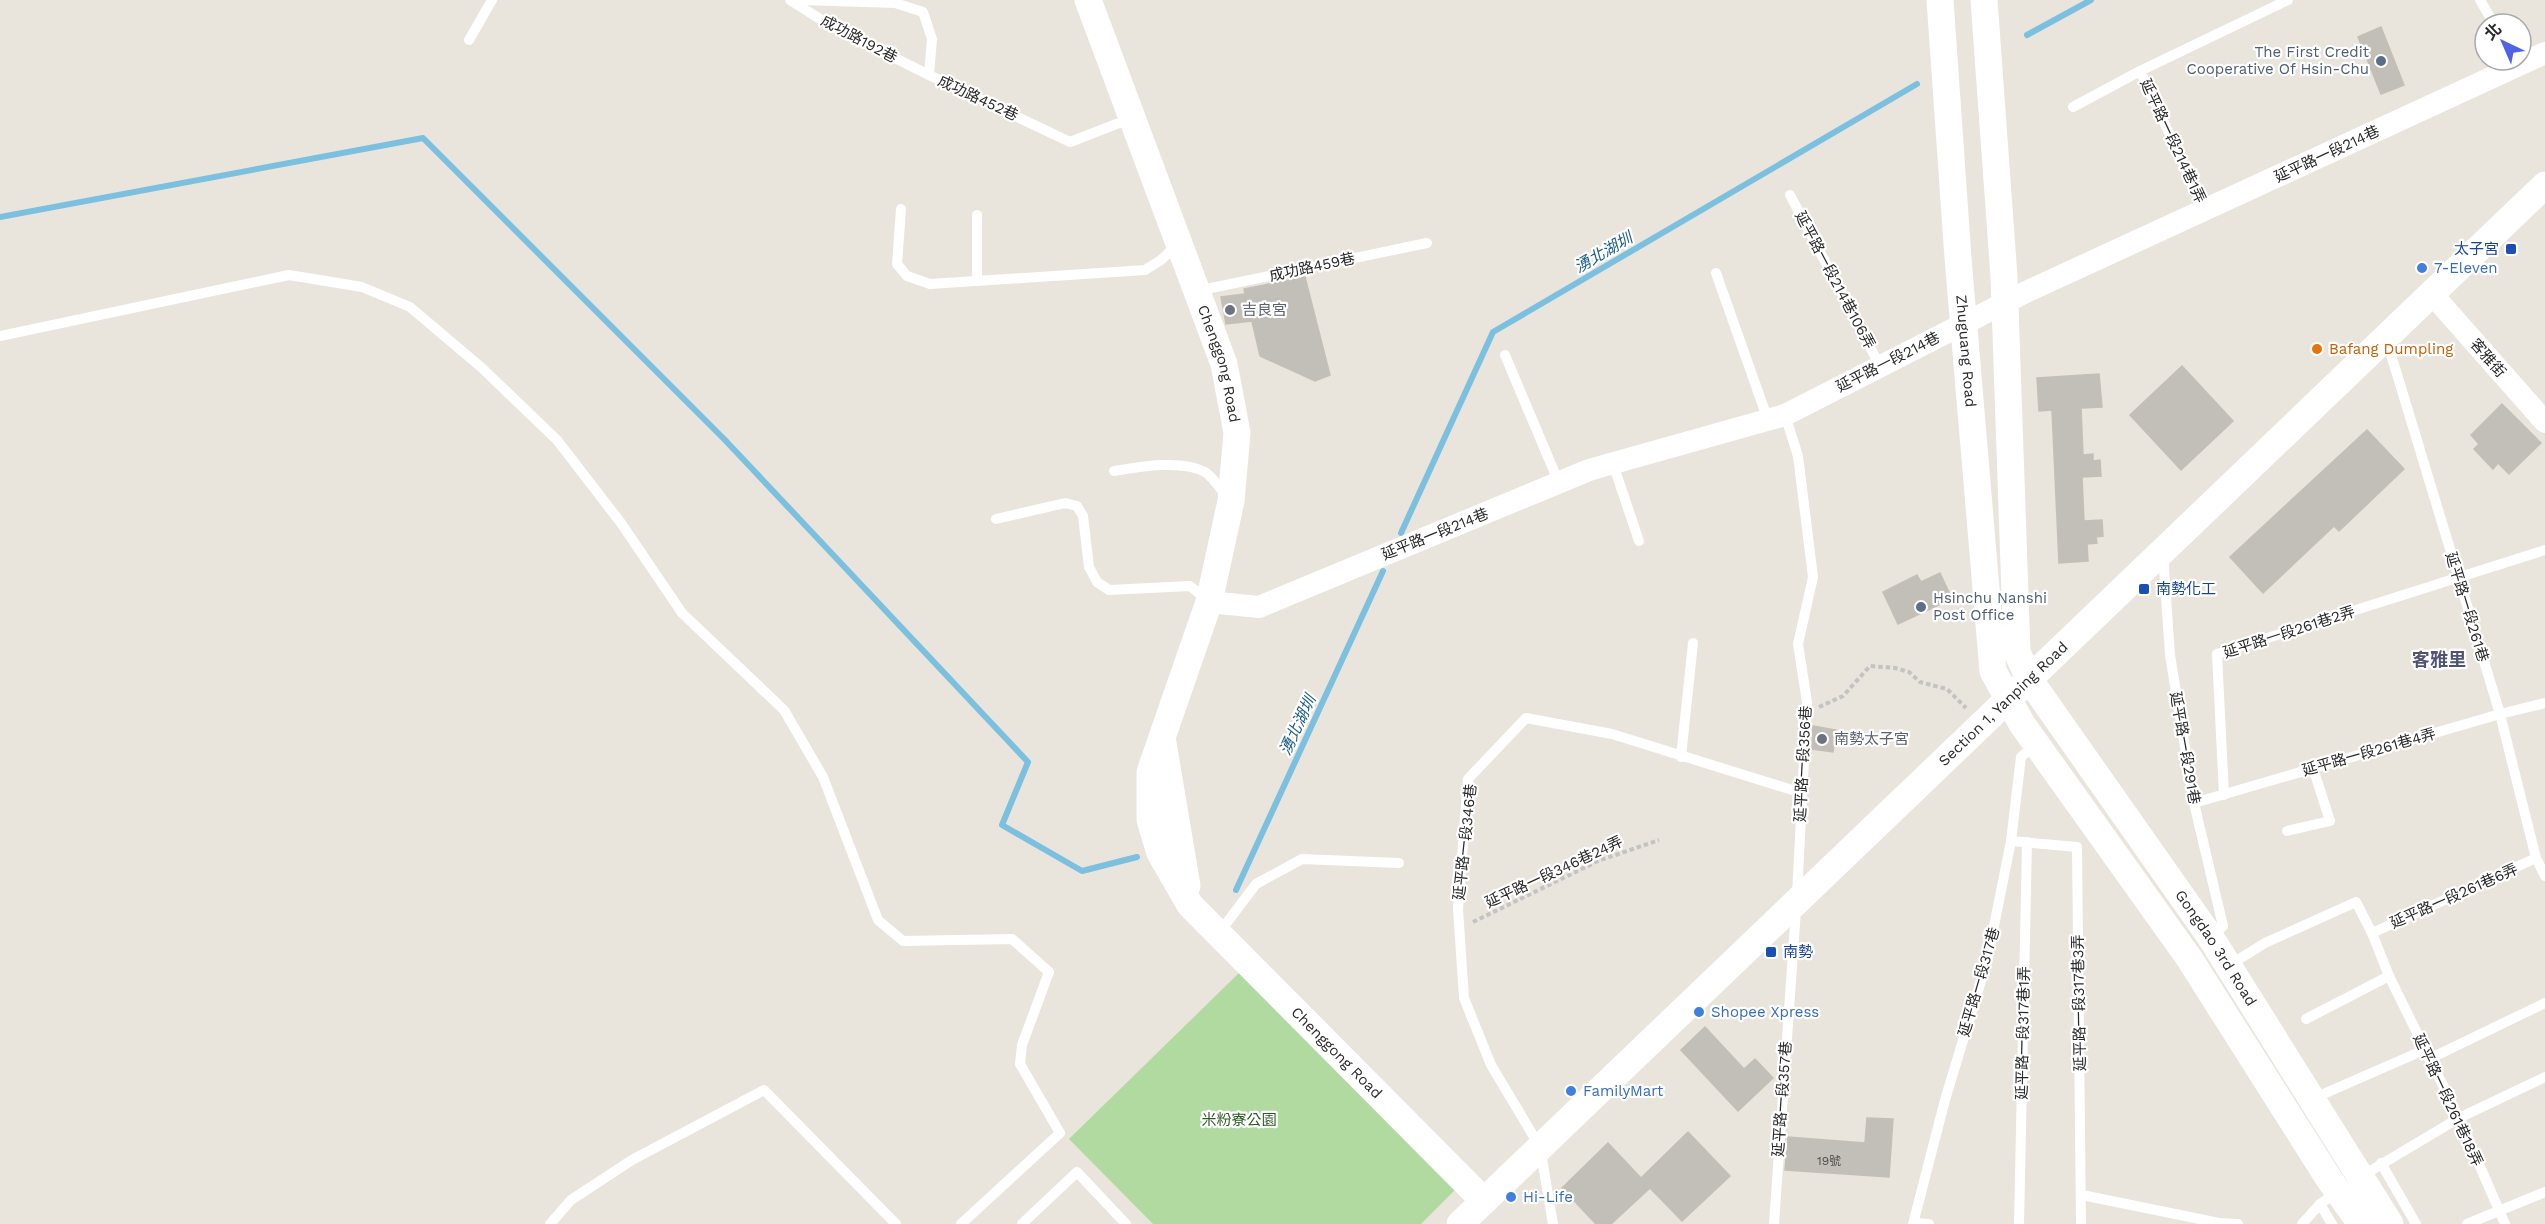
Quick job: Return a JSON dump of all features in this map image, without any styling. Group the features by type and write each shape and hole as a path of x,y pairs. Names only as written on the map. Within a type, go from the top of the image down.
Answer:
{"street":[{"name":"Chenggong Road","path":"1088,0 1224,364 1237,433 1231,501 1209,602 1163,738 1190,905 1484,1201"},
{"name":"Zhuguang Road","path":"1940,0 1958,258 1993,671 2008,700"},
{"path":"1984,0 2004,277 2017,652 2029,679"},
{"name":"延平路一段214巷","path":"1209,602 1259,607 1559,483 1612,464 1777,417 2004,303 2496,72"},
{"name":"Section 1, Yanping Road","path":"1460,1224 2545,185"},
{"name":"客雅街","path":"2432,294 2545,422"},
{"name":"Gongdao 3rd Road","path":"2029,679 2211,938 2312,1099 2350,1184 2361,1224"},
{"name":"Gongdao 3rd Road","path":"2008,700 2350,1184 2390,1224"}],"lane":[{"path":"469,40 492,0"},
{"name":"成功路192巷","path":"790,0 831,26 929,75"},
{"name":"成功路452巷","path":"801,0 896,3 923,12 932,39 929,75 1070,142 1132,118"},
{"path":"2073,107 2140,71 2288,0"},
{"name":"延平路一段214巷1弄","path":"2140,71 2205,210"},
{"name":"延平路一段214巷106弄","path":"1790,195 1880,366"},
{"path":"901,209 897,264 907,276 930,284 1146,270 1179,243"},
{"path":"976,281 977,215"},
{"name":"成功路459巷","path":"1197,291 1427,243"},
{"name":"延平路一段356巷","path":"1716,273 1777,417 1798,456 1813,577 1798,644 1806,709 1796,902"},
{"path":"0,336 289,275 362,287 410,307 482,368 557,440 621,523 682,613 784,710 823,777 878,920 903,941 1012,939 1049,972 1022,1045 1020,1064 1060,1132 961,1224"},
{"name":"延平路一段261巷","path":"2386,338 2499,714 2536,858 2545,876"},
{"path":"1505,355 1559,483"},
{"path":"1612,464 1639,541"},
{"path":"1114,471 1152,466 1187,467 1205,472 1231,501"},
{"path":"996,519 1065,503 1077,506 1083,516 1089,567 1096,582 1109,590 1190,586 1209,602"},
{"path":"2458,576 2545,550"},
{"name":"延平路一段291巷","path":"2163,551 2170,656 2194,803 2223,926 2211,938"},
{"name":"延平路一段261巷2弄","path":"2224,795 2217,654 2458,576"},
{"path":"1681,757 1693,643"},
{"name":"延平路一段261巷4弄","path":"2194,803 2499,714 2545,703"},
{"name":"延平路一段346巷","path":"1540,1147 1491,1065 1464,998 1459,929 1468,779 1526,718 1612,734 1802,793"},
{"name":"延平路一段317巷","path":"1914,1223 1945,1100 1987,961 2011,841 2021,757 2037,743"},
{"path":"2287,831 2330,821 2313,768"},
{"path":"2011,841 2077,847 2099,828"},
{"name":"延平路一段317巷1弄","path":"2019,1224 2028,842"},
{"name":"延平路一段317巷3弄","path":"2077,847 2081,1224"},
{"name":"延平路一段261巷6弄","path":"2372,933 2536,858"},
{"path":"1219,933 1257,885 1302,859 1400,863"},
{"name":"延平路一段357巷","path":"1774,1224 1796,902"},
{"name":"延平路一段261巷6弄","path":"2228,966 2265,943 2356,902 2372,933 2389,976"},
{"path":"2306,1019 2389,976"},
{"name":"延平路一段261巷18弄","path":"2389,976 2459,1118 2505,1224"},
{"path":"2312,1099 2427,1054 2545,1003"},
{"path":"2302,1224 2350,1184 2459,1118 2545,1077"},
{"path":"550,1224 571,1200 632,1160 765,1090 897,1224"},
{"path":"1540,1147 1553,1224"},
{"path":"1022,1224 1077,1172 1126,1224"},
{"path":"2332,1224 2350,1184"},
{"path":"2350,1184 2416,1224"},
{"path":"2467,1224 2545,1192"},
{"path":"2082,1195 2219,1224 2238,1224"},
{"path":"1914,1223 1929,1224"}],"path":[{"path":"1806,709 1823,706 1843,696 1870,666 1895,668 1909,672 1920,682 1947,689 1981,726"},
{"name":"延平路一段346巷24弄","path":"1459,929 1599,861 1659,840"}],"green space":[{"name":"米粉寮公園","path":"1240,972 1455,1190 1421,1224 1153,1224 1069,1139"}],"building":[{"name":"The First Credit Cooperative Of Hsin-Chu","path":"2381,27 2404,85 2381,94 2358,37"},
{"path":"1305,277 1330,375 1315,381 1260,356 1252,321 1226,324 1221,297 1245,294 1244,289"},
{"path":"2182,366 2233,421 2181,470 2130,415"},
{"path":"2099,374 2102,407 2081,408 2083,455 2093,454 2093,461 2100,460 2101,476 2082,477 2084,521 2102,520 2103,536 2096,537 2097,543 2087,544 2088,561 2059,563 2052,410 2039,411 2037,378"},
{"path":"2502,404 2541,443 2509,474 2498,463 2493,469 2474,449 2479,444 2471,435"},
{"path":"2367,430 2404,469 2339,531 2334,526 2263,593 2230,557"},
{"path":"1940,573 1952,599 1898,624 1883,592 1917,575 1921,582"},
{"name":"南勢太子宮","path":"1813,726 1836,730 1833,752 1812,749"},
{"path":"1705,1027 1744,1069 1755,1059 1773,1078 1738,1111 1681,1050"},
{"path":"1867,1118 1893,1119 1889,1177 1785,1170 1788,1137 1865,1143"},
{"path":"1688,1132 1730,1176 1682,1221 1650,1188 1611,1224 1596,1224 1562,1188 1608,1143 1641,1178"}],"waterway":[{"name":"湧北湖圳","path":"2027,35 2091,0"},
{"name":"湧北湖圳","path":"1401,533 1493,332 1917,84"},
{"path":"0,217 423,138 725,440 1028,762 1002,825 1082,871 1137,857"},
{"name":"湧北湖圳","path":"1236,890 1383,571"}],"place":[{"name":"The First Credit Cooperative Of Hsin-Chu","path":"2381,61"},
{"name":"太子宮","path":"2511,249"},
{"name":"7-Eleven","path":"2422,268"},
{"name":"吉良宮","path":"1230,310"},
{"name":"Bafang Dumpling","path":"2317,349"},
{"name":"南勢化工","path":"2144,589"},
{"name":"Hsinchu Nanshi Post Office","path":"1921,607"},
{"name":"南勢太子宮","path":"1822,739"},
{"name":"南勢","path":"1771,952"},
{"name":"Shopee Xpress","path":"1699,1012"},
{"name":"FamilyMart","path":"1571,1091"},
{"name":"Hi-Life","path":"1511,1197"}],"district":[{"name":"客雅里","path":"2439,660"}]}
